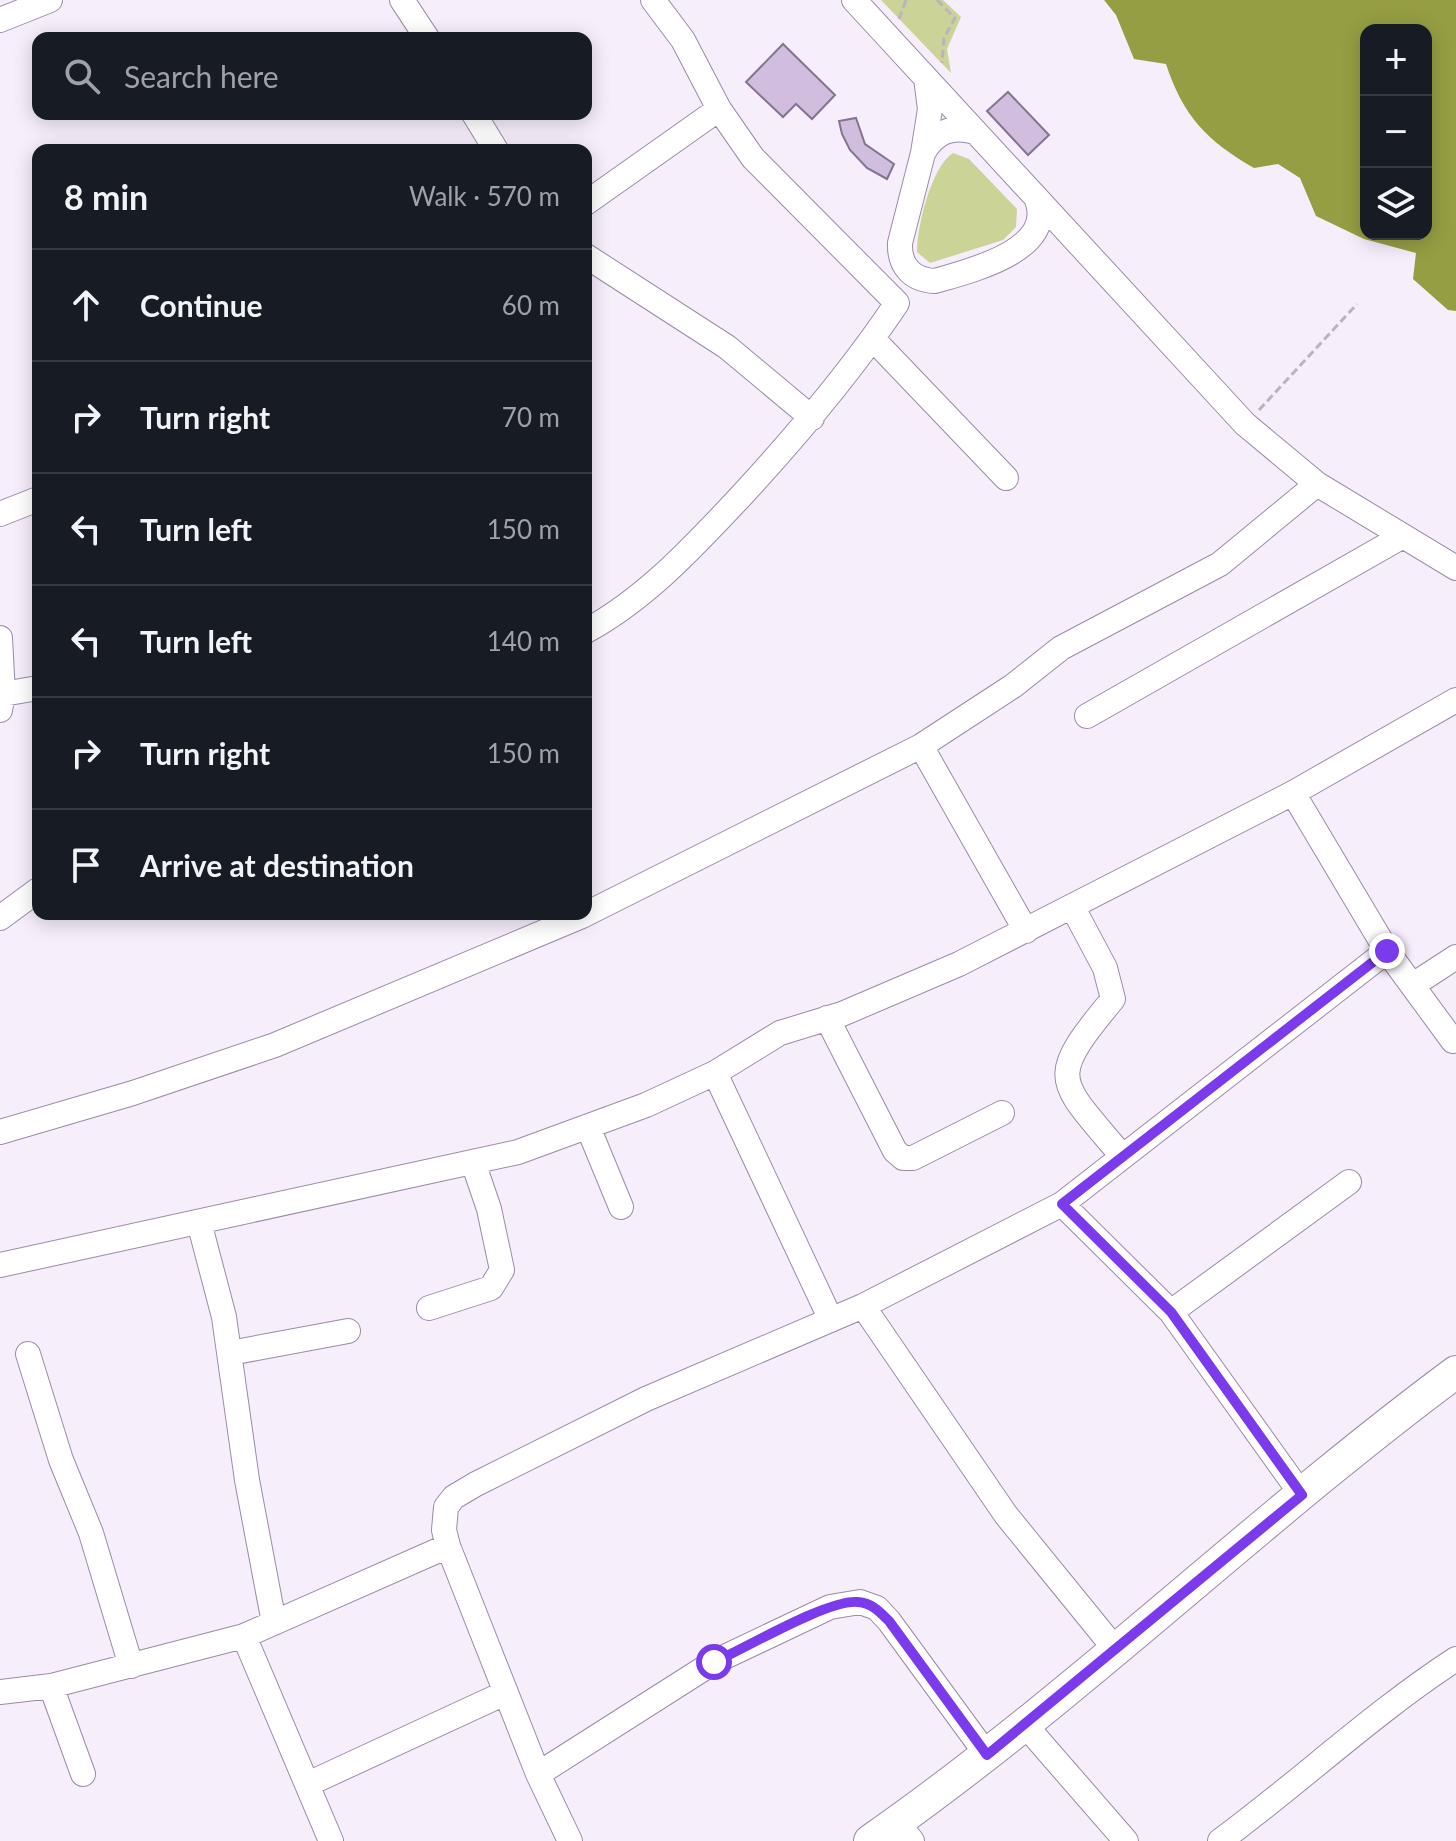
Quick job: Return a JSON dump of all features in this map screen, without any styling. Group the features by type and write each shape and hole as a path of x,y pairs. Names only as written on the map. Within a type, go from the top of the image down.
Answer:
{"main road":[{"path":"870,1841 905,1831 987,1755 1026,1726 1374,1434 1456,1372"}],"street":[{"path":"0,20 50,0"},
{"path":"402,0 423,32"},
{"path":"653,0 683,40 719,109 753,158 897,303"},
{"path":"854,0 934,72 975,132 1245,424 1317,484 1456,568"},
{"path":"897,303 900,253 923,153 934,72"},
{"path":"592,199 719,109"},
{"path":"476,120 485,144"},
{"path":"923,153 929,142 950,129 975,132"},
{"path":"1018,250 1036,233 1040,221 1037,200"},
{"path":"592,627 642,593 696,543 812,418 897,303 935,281 1018,250 1054,247 1086,255"},
{"path":"900,253 902,262 915,277 935,281"},
{"path":"592,260 727,347 812,418"},
{"path":"873,339 1006,478"},
{"path":"592,909 921,746 1013,686 1061,648 1220,564 1317,484"},
{"path":"0,514 32,501"},
{"path":"1087,716 1403,536"},
{"path":"0,638 2,702 32,690"},
{"path":"0,1265 518,1152 588,1127 715,1073 780,1033 901,991 1026,931 1293,793 1456,700"},
{"path":"921,746 1026,931"},
{"path":"1293,793 1387,951 1453,1041"},
{"path":"0,918 32,894"},
{"path":"1072,906 1105,968 1113,999 1075,1044 1066,1062 1067,1084 1079,1104 1122,1156"},
{"path":"0,1132 133,1093 275,1045 568,920"},
{"path":"570,1841 538,1774 448,1546 443,1517 454,1497 646,1399 863,1306 1062,1204 1387,951"},
{"path":"1413,985 1456,957"},
{"path":"827,1018 895,1151 903,1158 913,1158 1002,1113"},
{"path":"715,1073 831,1320"},
{"path":"588,1127 621,1207"},
{"path":"429,1308 491,1288 502,1270 489,1209 473,1162"},
{"path":"1171,1312 1349,1182"},
{"path":"1062,1204 1171,1312 1302,1495"},
{"path":"199,1222 219,1293 247,1480 274,1623"},
{"path":"863,1306 1006,1515 1115,1649"},
{"path":"230,1353 348,1331"},
{"path":"28,1354 61,1460 91,1533 131,1666"},
{"path":"0,1692 51,1686 244,1636 448,1546"},
{"path":"538,1774 714,1662 830,1607 860,1602 877,1608 889,1621 987,1755"},
{"path":"244,1636 331,1841"},
{"path":"1220,1841 1314,1770 1395,1700 1456,1659"},
{"path":"51,1686 83,1774"},
{"path":"308,1784 505,1693"},
{"path":"1026,1726 1126,1841"}],"path":[{"path":"897,26 906,0"},
{"path":"934,72 944,38 955,18 937,0"},
{"path":"1245,424 1357,304"}],"shaded area":[{"path":"881,0 943,0 961,17 947,49 951,73"},
{"path":"1104,0 1456,0 1456,311 1448,310 1413,279 1416,253 1368,240 1432,240 1432,24 1360,24 1360,237 1316,216 1300,178 1278,164 1254,168 1210,137 1189,113 1166,64 1134,59 1116,15"},
{"path":"953,153 969,159 1017,209 1016,227 1003,240 930,263 917,252 920,228 932,184 945,160"}],"building":[{"path":"783,44 835,95 812,119 796,104 783,117 746,82"},
{"path":"1008,92 1049,135 1028,155 987,111"},
{"path":"856,118 865,144 894,164 887,179 867,168 850,150 839,121"}],"route":[{"path":"714,1662 830,1607 860,1602 877,1608 889,1621 987,1755 1026,1726 1174,1599 1302,1495 1171,1312 1062,1204 1387,951"}]}
